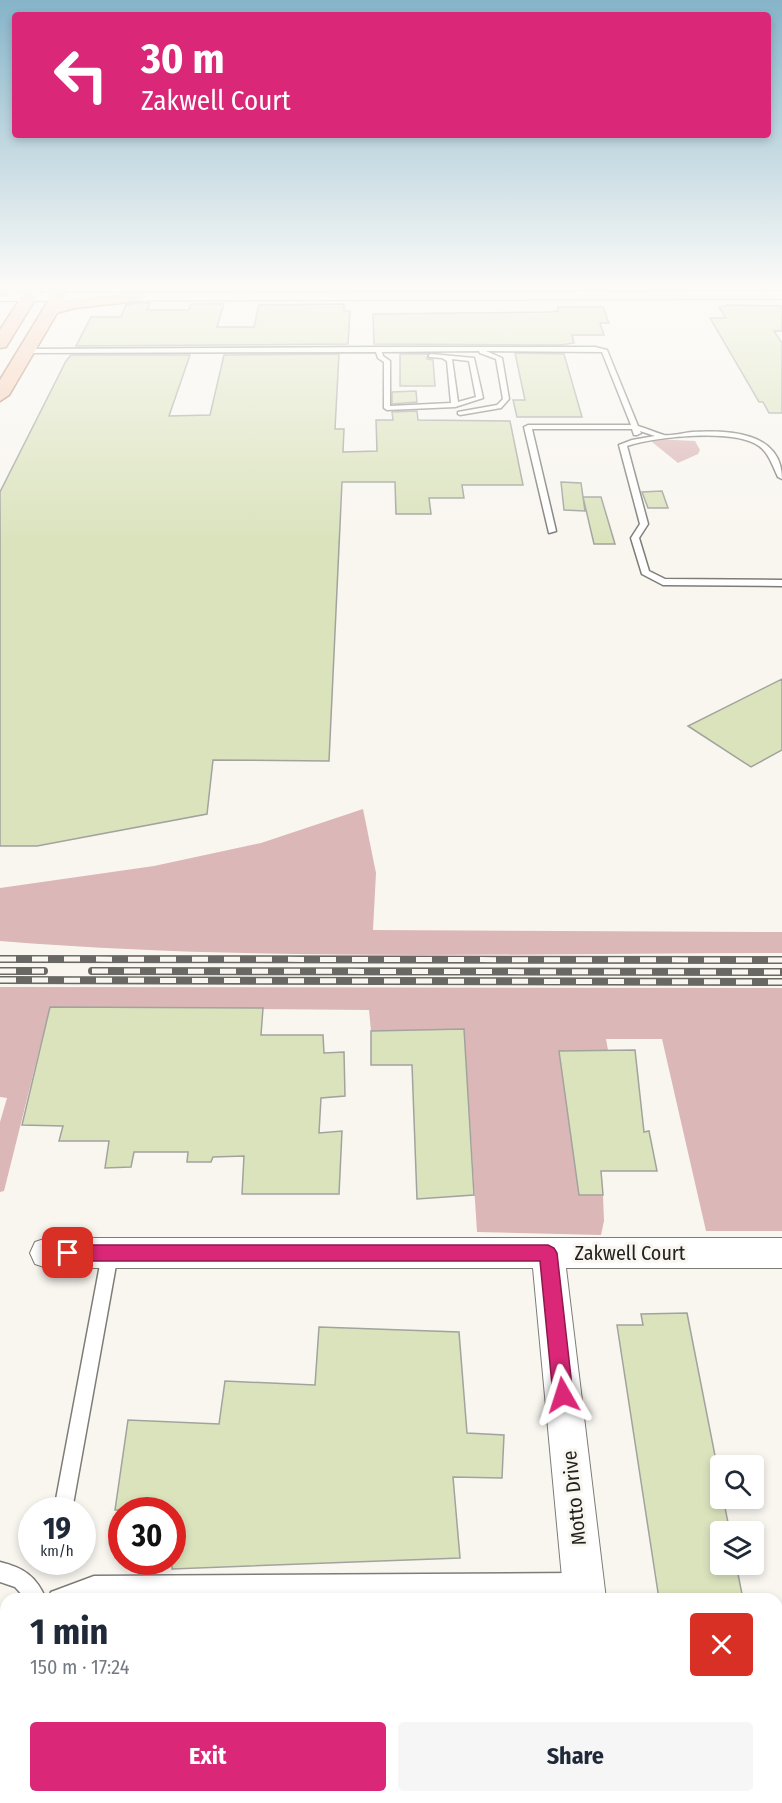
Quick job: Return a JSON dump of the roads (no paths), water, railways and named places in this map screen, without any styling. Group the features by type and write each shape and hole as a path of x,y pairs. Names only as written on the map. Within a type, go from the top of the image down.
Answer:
{"main road":[{"path":"0,395 14,372"}],"street":[{"name":"Zakwell Court","path":"47,1253 782,1253"},
{"name":"Motto Drive","path":"548,1253 585,1591"}],"lane":[{"path":"387,372 387,408 455,405 480,398 475,372"},
{"path":"451,372 455,405"},
{"path":"460,413 499,407 506,399 501,372"},
{"path":"613,372 639,438"},
{"path":"552,531 528,427 635,427 660,435"},
{"path":"618,427 644,524 635,538 645,572 663,582 782,583"},
{"path":"623,445 639,438 660,435 727,434 750,438 763,444 782,477"},
{"path":"65,1497 110,1253"},
{"path":"0,1572 12,1575 33,1589 34,1593"},
{"path":"75,1593 94,1586 585,1591"}],"railway":[{"path":"0,959 782,960"},
{"path":"0,971 44,971"},
{"path":"92,971 782,972"},
{"path":"0,980 782,982"}]}
